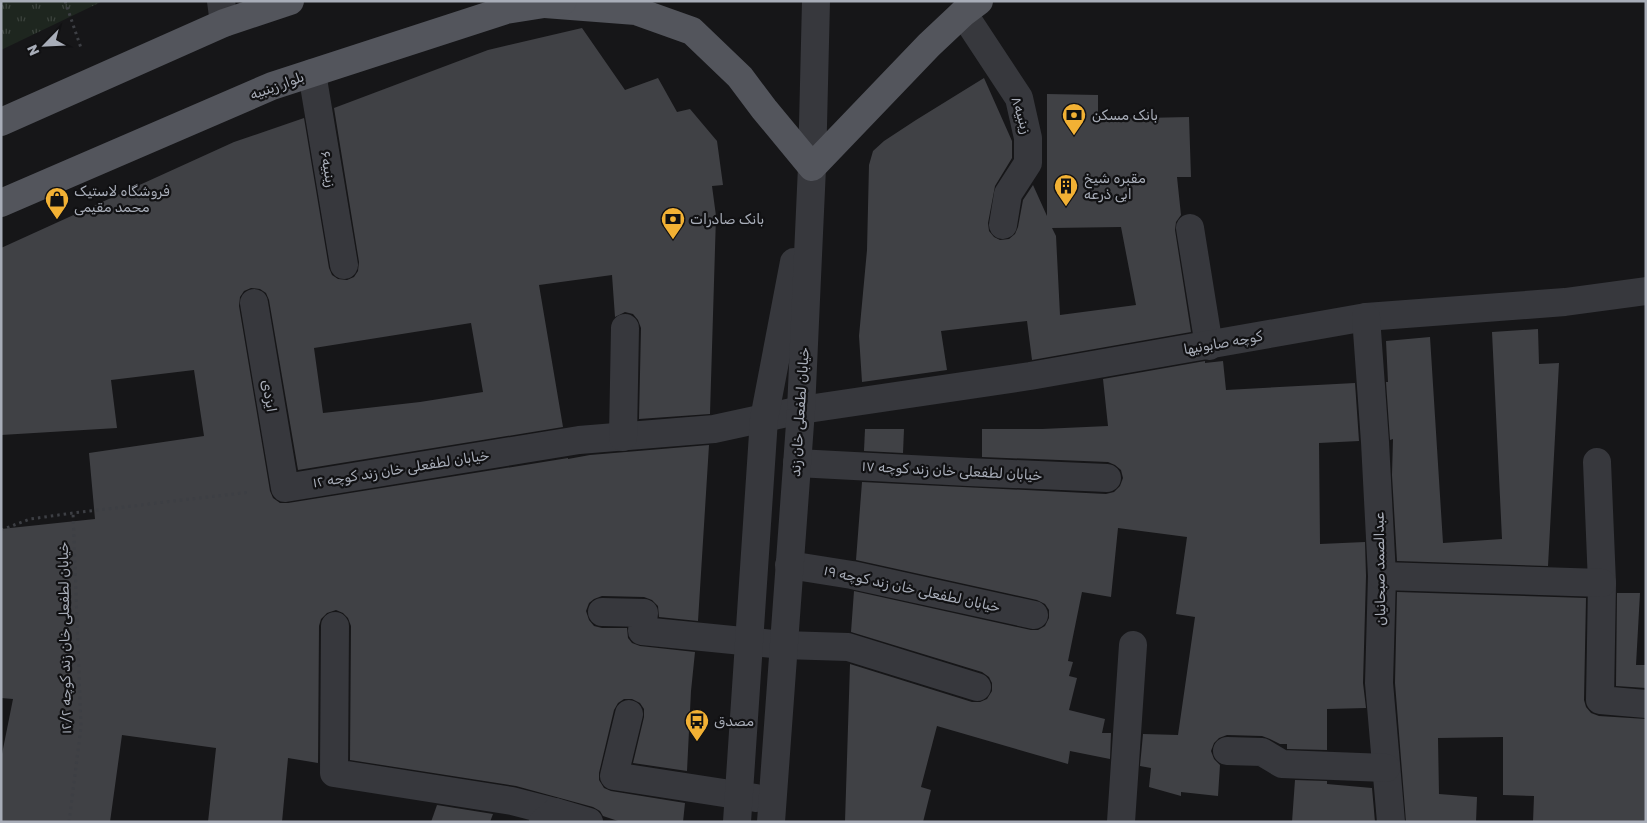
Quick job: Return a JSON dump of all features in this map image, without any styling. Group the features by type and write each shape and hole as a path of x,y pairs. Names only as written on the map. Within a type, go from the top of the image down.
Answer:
{"main road":[{"path":"1,122 92,81 222,12 290,1"},
{"name":"بلوار زینبیه","path":"1,203 272,86 506,10 554,3 636,12 692,31 740,77 812,167"},
{"path":"812,167 930,45 971,7"}],"street":[{"name":"خیابان لطفعلی خان زند","path":"771,812 801,410 812,167 816,1"},
{"name":"زینبیه۸","path":"971,7 1019,98 1028,138 1028,163 1008,194 1003,225"},
{"name":"۶زینبیه","path":"312,73 344,265"},
{"path":"738,809 764,419 812,167"},
{"path":"1190,228 1209,346"},
{"name":"کوچه صابونیها","path":"801,410 1030,376 1366,317 1565,302 1646,291"},
{"name":"ایزدی","path":"254,303 285,488"},
{"name":"عبدالصمد صبحانیان","path":"1366,317 1376,442 1382,576 1379,684 1391,822"},
{"path":"623,437 625,328"},
{"name":"خیابان لطفعلی خان زند کوچه ۱۲","path":"285,488 579,440 714,429 801,410"},
{"path":"1597,462 1602,583 1600,700 1646,704"},
{"name":"خیابان لطفعلی خان زند کوچه ۱۷","path":"796,463 1107,478"},
{"name":"خیابان لطفعلی خان زند کوچه ۱۹","path":"789,565 852,575 1034,615"},
{"path":"1382,576 1602,583"},
{"path":"602,612 644,613 642,631 783,645 848,647 978,687"},
{"path":"336,626 334,773 512,802 549,817 589,822"},
{"path":"1121,822 1133,645"},
{"path":"629,714 614,776 738,809 771,812"},
{"path":"1227,752 1262,752 1282,764 1386,768"}],"path":[{"path":"65,1 92,81"},
{"path":"1,530 30,519 73,512 285,488"},
{"name":"خیابان لطفعلی خان زند کوچه ۱۲/۲","path":"69,822 81,726 73,512"}],"green space":[{"path":"1,1 103,1 1,50"}],"building":[{"path":"582,28 625,90 658,78 677,112 690,109 717,141 723,185 712,186 716,216 710,414 639,419 641,328 633,314 625,312 615,317 612,275 539,285 563,427 298,470 269,300 266,293 260,289 251,288 244,291 240,297 239,306 270,491 273,498 280,503 288,503 568,458 709,445 698,621 659,617 658,606 652,600 644,597 602,596 589,603 586,611 589,620 594,626 602,628 627,628 628,638 632,643 640,646 695,652 687,771 633,763 644,717 644,709 640,703 632,699 624,699 618,703 614,710 599,773 599,780 604,788 611,791 685,803 683,822 621,822 603,816 600,811 593,807 516,786 350,760 351,626 348,618 336,610 327,613 321,619 319,626 318,763 288,758 282,822 208,822 216,748 122,735 110,822 1,822 1,759 13,699 1,698 1,529 95,519 89,453 204,436 194,370 111,380 117,428 1,435 1,248 234,142 304,118 329,268 332,275 338,279 347,280 354,277 358,271 359,262 334,108 488,50","holes":["471,323 483,392 420,402 323,413 314,348"]},
{"path":"984,78 1012,141 1012,158 995,186 988,223 989,231 1000,240 1009,239 1015,234 1023,200 1033,185 1047,216 1047,94 1098,95 1098,119 1189,117 1191,177 1177,177 1181,215 1176,222 1175,230 1191,332 1032,360 1027,321 941,331 947,370 862,382 859,336 867,250 869,165 873,151 884,141","holes":["1121,227 1136,305 1060,315 1056,236 1052,228"]},
{"path":"1538,329 1539,364 1559,363 1548,566 1397,561 1392,475 1393,439 1390,440 1386,382 1388,382 1386,341 1430,337 1443,543 1502,539 1492,332"},
{"path":"1205,361 1205,363 1223,361 1226,390 1355,383 1359,441 1319,443 1320,544 1365,542 1363,683 1366,708 1327,709 1327,750 1287,749 1287,744 1280,744 1262,736 1227,735 1219,738 1214,743 1211,751 1214,759 1220,765 1218,796 1181,792 1181,796 1149,787 1151,768 1140,766 1143,734 1178,735 1195,617 1176,614 1187,537 1118,528 1111,597 1082,592 1068,661 1073,662 1069,676 1077,678 1069,710 1105,719 1102,733 1111,733 1110,759 1070,751 1068,764 937,726 921,787 931,790 923,822 845,822 850,664 972,702 980,702 987,699 992,691 992,683 989,677 982,672 851,632 854,591 1031,630 1038,630 1045,626 1049,618 1049,610 1045,604 1037,600 856,560 862,482 1106,494 1114,492 1120,486 1123,478 1121,470 1108,462 982,457 982,429 1108,426 1103,379"},
{"path":"865,429 904,429 903,453 864,451"},
{"path":"1397,592 1586,598 1584,700 1586,707 1591,713 1599,716 1646,719 1646,822 1533,822 1534,796 1503,795 1503,737 1438,738 1439,794 1477,797 1476,822 1406,822 1395,683"},
{"path":"1617,593 1640,593 1636,665 1646,665 1646,688 1616,686"},
{"path":"1295,780 1327,781 1327,784 1372,788 1375,822 1292,822"},
{"path":"437,805 493,814 490,822 431,822"}],"place":[{"name":"بانک مسکن","path":"1074,136"},
{"name":"مقبره شیخ ابی ذرعه","path":"1066,207"},
{"name":"فروشگاه لاستیک محمد مقیمی","path":"57,220"},
{"name":"بانک صادرات","path":"673,240"},
{"name":"مصدق","path":"697,742"}]}
